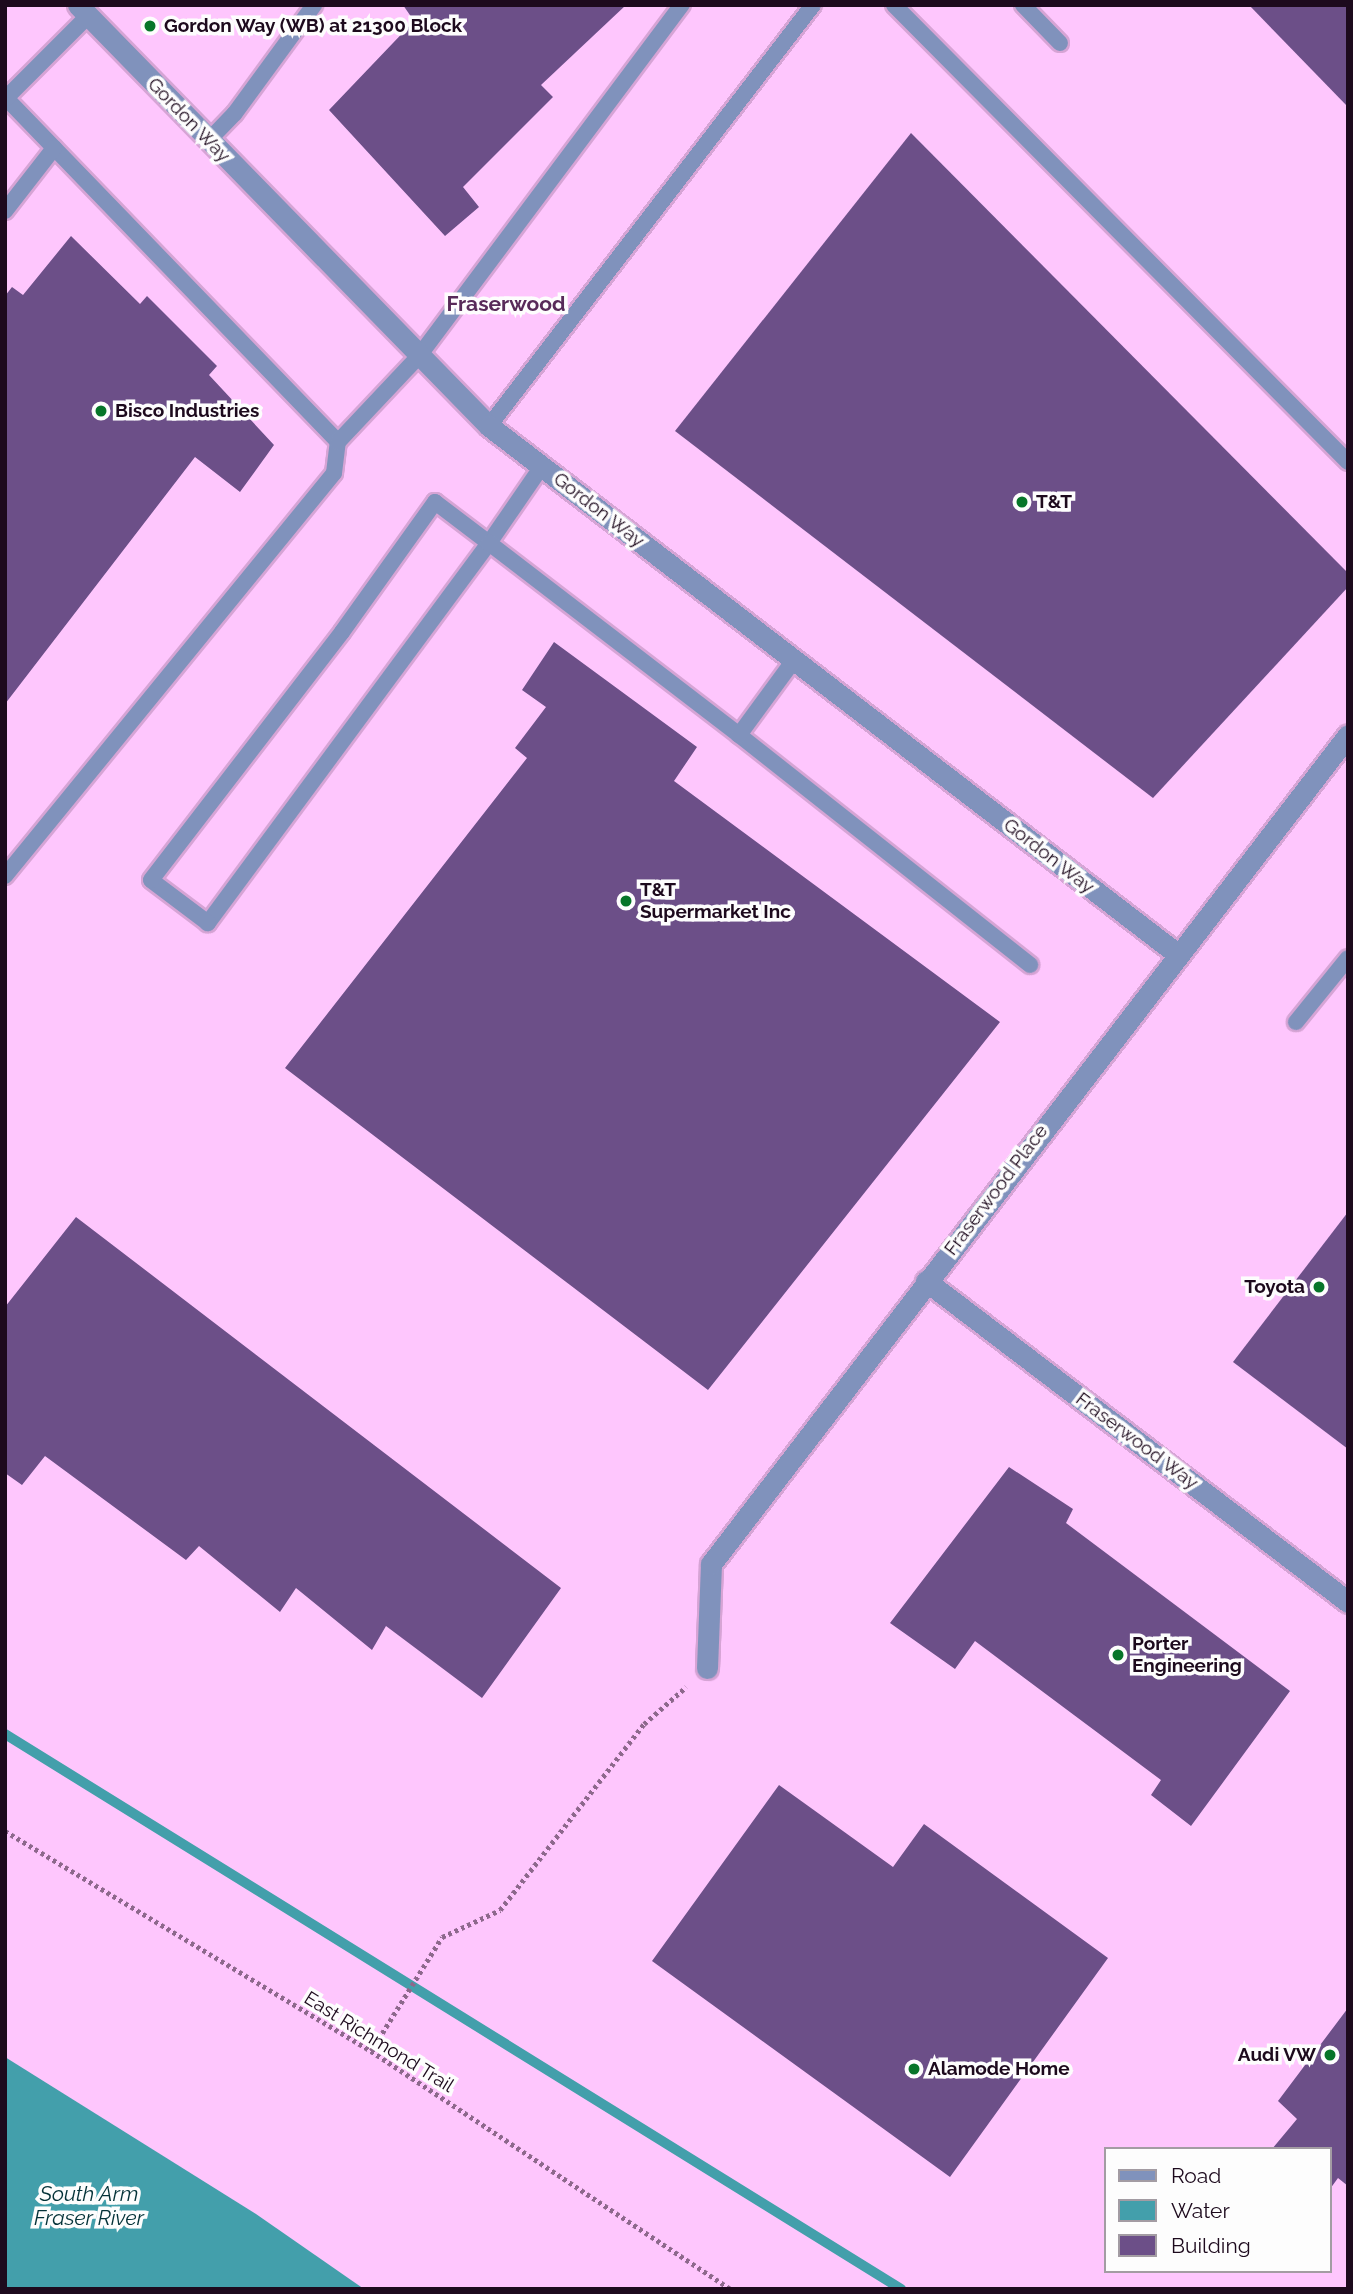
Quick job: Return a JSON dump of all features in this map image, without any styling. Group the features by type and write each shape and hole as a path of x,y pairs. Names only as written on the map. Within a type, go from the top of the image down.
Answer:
{"street":[{"name":"Gordon Way","path":"83,10 489,426 1176,953"},
{"name":"Fraserwood Place","path":"707,1668 711,1564 1176,953 1348,735"},
{"name":"Fraserwood Way","path":"926,1281 1348,1602"}],"lane":[{"path":"209,140 235,113 314,5"},
{"path":"5,876 334,473 338,442 419,356 682,5"},
{"path":"489,426 813,5"},
{"path":"894,5 1348,462"},
{"path":"1023,5 1060,43"},
{"path":"83,10 6,98 338,442"},
{"path":"5,211 54,148"},
{"path":"542,466 489,543 208,923 150,880 342,632 435,502 489,543 739,735 1030,965"},
{"path":"739,735 794,660"},
{"path":"1296,1022 1348,958"}],"path":[{"path":"371,2050 442,1937 500,1910 644,1724 707,1668"},
{"name":"East Richmond Trail","path":"5,1831 371,2050 730,2289"}],"water":[{"name":"South Arm Fraser River","path":"5,2057 256,2214 364,2289 5,2289"}],"building":[{"path":"403,5 626,5 541,85 553,97 463,187 479,207 445,236 329,110 414,21"},
{"path":"1249,5 1348,5 1348,107"},
{"name":"T&T","path":"911,133 1348,573 1348,587 1153,798 675,431"},
{"path":"71,236 140,304 147,296 217,366 209,375 274,445 240,492 195,457 5,704 5,296 12,287 23,295"},
{"name":"T&T Supermarket Inc","path":"554,642 697,747 674,781 1000,1022 708,1390 285,1068 527,758 515,748 546,707 522,690"},
{"name":"Toyota","path":"1348,1212 1348,1449 1233,1362"},
{"path":"76,1217 561,1588 482,1698 386,1626 372,1650 296,1588 280,1612 199,1546 186,1560 45,1456 22,1485 5,1473 5,1307"},
{"name":"Porter Engineering","path":"1009,1467 1073,1509 1066,1523 1290,1691 1191,1826 1151,1795 1161,1780 975,1641 955,1669 890,1623"},
{"name":"Alamode Home","path":"779,1785 893,1867 924,1824 1108,1958 950,2177 652,1961"},
{"name":"Audi VW","path":"1348,2008 1348,2186 1338,2178 1332,2186 1332,2147 1274,2147 1297,2119 1278,2101"}],"waterway":[{"path":"5,1734 901,2289"}],"place":[{"name":"Gordon Way (WB) at 21300 Block","path":"150,26"},
{"name":"Bisco Industries","path":"101,411"},
{"name":"T&T","path":"1022,502"},
{"name":"T&T Supermarket Inc","path":"626,901"},
{"name":"Toyota","path":"1319,1287"},
{"name":"Porter Engineering","path":"1118,1655"},
{"name":"Audi VW","path":"1330,2055"},
{"name":"Alamode Home","path":"914,2069"}],"district":[{"name":"Fraserwood","path":"506,304"}]}
